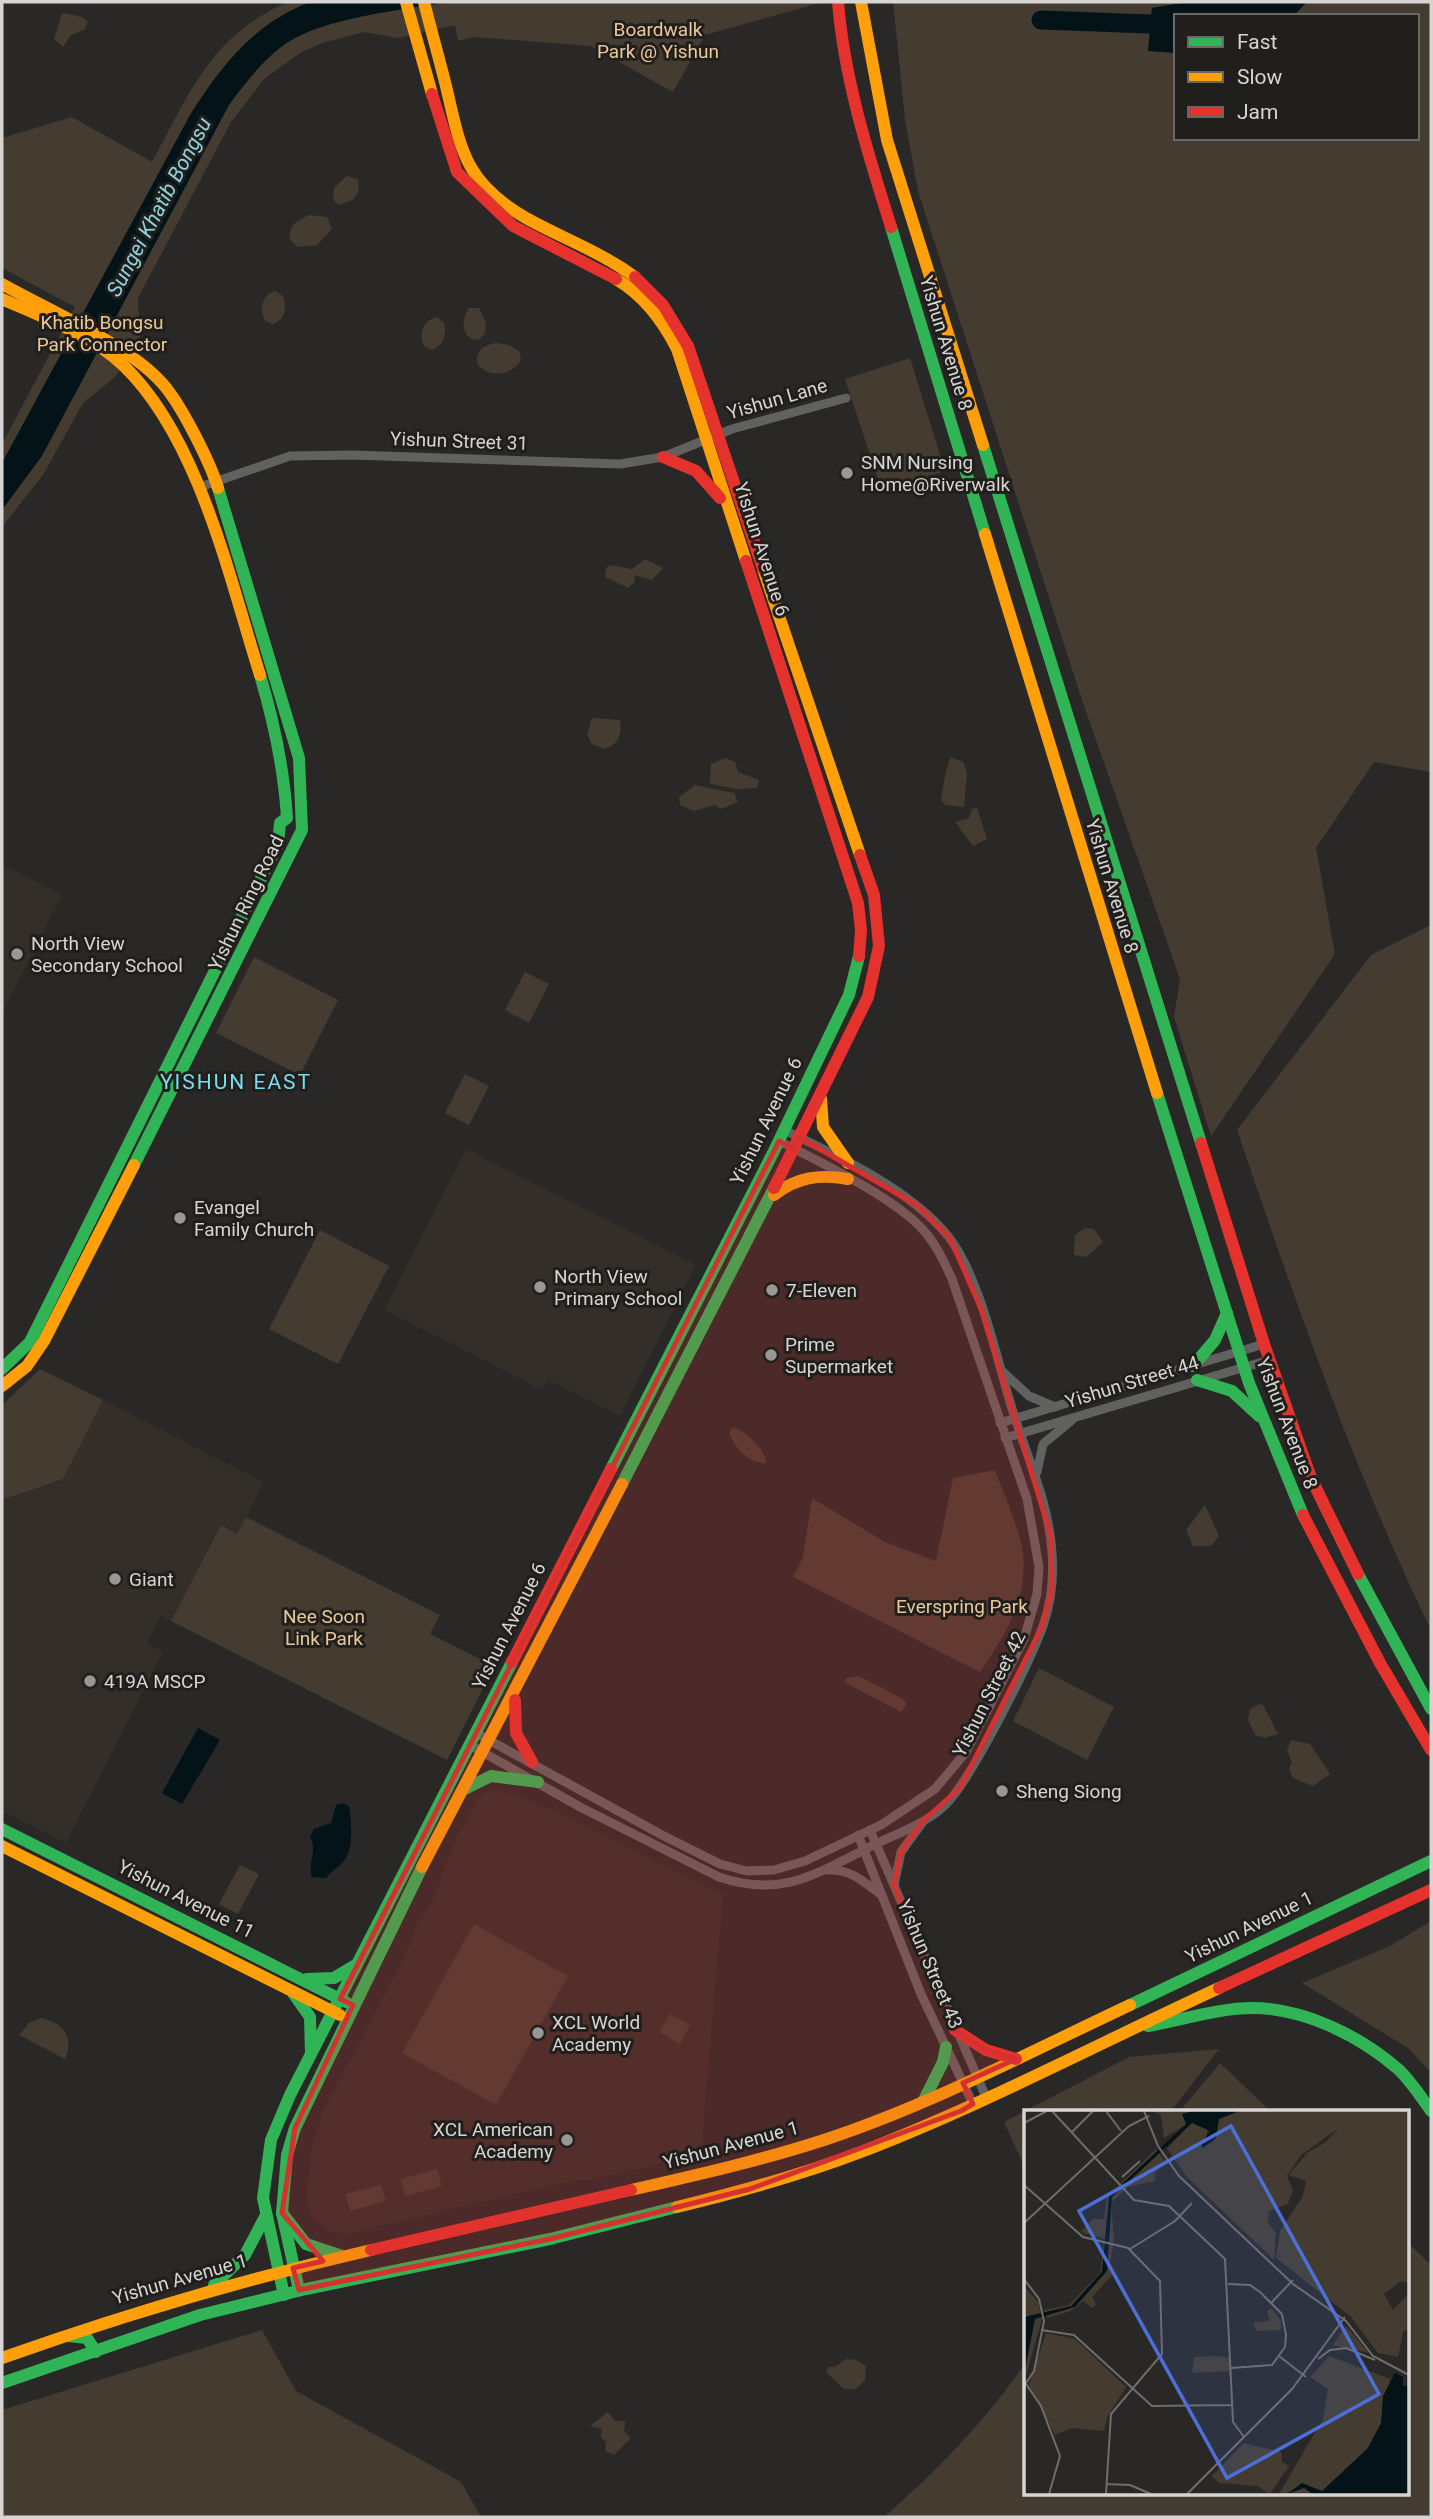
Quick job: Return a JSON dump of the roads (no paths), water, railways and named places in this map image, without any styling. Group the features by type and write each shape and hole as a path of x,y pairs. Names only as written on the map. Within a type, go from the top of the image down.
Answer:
{"main road":[{"name":"Yishun Avenue 6","path":"299,2290 282,2213 287,2155 295,2127 460,1793 560,1607 657,1412 769,1199 868,997 879,932 874,895 801,681 677,349 655,313 619,281 513,226 457,172 446,145 406,2"},
{"name":"Yishun Avenue 8","path":"838,2 840,27 867,150 1116,964 1244,1366 1301,1512 1380,1663 1431,1750"},
{"name":"Yishun Avenue 8","path":"861,2 887,140 1269,1360 1311,1478 1377,1612 1431,1709"},
{"name":"Yishun Avenue 6","path":"284,2295 265,2217 264,2198 271,2140 311,2054 781,1136 849,995 858,966 861,930 858,904 839,843 729,509 688,346 676,322 646,286 626,270 503,206 470,169 454,133 449,98 425,8"},
{"name":"Yishun Ring Road","path":"2,284 76,324 163,383 193,434 216,482 299,758 302,779 302,833 258,924 30,1342 2,1370"},
{"name":"Yishun Ring Road","path":"2,299 60,329 111,350 155,399 179,440 200,487 278,743 286,782 287,818 278,827 281,838 44,1341 27,1366 2,1386"},
{"path":"179,440 193,434"},
{"path":"663,457 685,462 697,469 729,509"},
{"path":"785,685 801,681"},
{"path":"287,818 300,822"},
{"path":"281,838 289,842 297,840"},
{"path":"823,1088 819,1117 822,1131 848,1163"},
{"path":"769,1199 788,1183 813,1175 848,1179"},
{"path":"1194,1366 1215,1340 1227,1313"},
{"path":"1197,1380 1214,1381 1231,1389 1265,1422"},
{"path":"528,1632 541,1630 550,1615 560,1607"},
{"path":"518,1686 512,1711 514,1727 519,1748 532,1762"},
{"path":"460,1793 491,1776 538,1782"},
{"name":"Yishun Avenue 11","path":"2,1829 303,1979 340,1999 350,2012"},
{"name":"Yishun Avenue 11","path":"2,1846 334,2012 350,2012"},
{"name":"Yishun Avenue 1","path":"2,2358 122,2315 278,2271 346,2258 737,2166 829,2138 976,2078 1430,1860"},
{"path":"2,2383 200,2315 299,2290 550,2239 750,2189 859,2152 973,2104 1431,1890"},
{"path":"250,1968 256,1956"},
{"path":"303,1979 334,1978 346,1973 360,1961"},
{"path":"290,1989 310,2017 311,2054"},
{"path":"1129,2029 1208,2013 1254,2008 1306,2015 1399,2070 1431,2111"},
{"path":"955,2030 986,2050 1016,2059"},
{"path":"924,2100 943,2062 946,2047"},
{"path":"282,2213 306,2244 346,2258"},
{"path":"207,2290 240,2264 253,2246 265,2217"},
{"path":"65,2336 85,2336 94,2344 96,2352"}],"street":[{"name":"Yishun Lane","path":"712,437 846,397"},
{"name":"Yishun Street 31","path":"200,487 290,456 352,455 620,464 663,457 712,437"},
{"name":"Yishun Street 42","path":"487,1746 538,1782 719,1877 741,1885 779,1887 821,1871 923,1821 944,1807 960,1788 1042,1628 1052,1590 1052,1555 1036,1478 962,1259 950,1238 917,1205 848,1163 781,1136"},
{"name":"Yishun Street 42","path":"473,1739 532,1762 662,1836 720,1864 747,1871 774,1870 795,1864 870,1830 913,1806 952,1771 966,1752 1032,1616 1039,1567 1027,1499 952,1279 939,1253 903,1212 796,1143"},
{"name":"Yishun Street 44","path":"1000,1423 1264,1344"},
{"name":"Yishun Street 44","path":"1005,1438 1269,1360"},
{"path":"1000,1368 1029,1396 1056,1407"},
{"path":"1036,1478 1043,1444 1076,1417"},
{"path":"894,1885 901,1852 923,1821"},
{"name":"Yishun Street 43","path":"870,1830 986,2097"},
{"name":"Yishun Street 43","path":"858,1835 881,1895 973,2104"},
{"path":"821,1871 840,1870 856,1875 881,1895"}],"water":[{"name":"Sungei Khatib Bongsu","path":"311,2 449,2 371,15 313,30 287,43 259,67 229,105 42,456 2,510 2,463 190,115 214,79 241,48 273,21"},
{"path":"1188,2 1307,2 1295,14 1174,14 1174,53 1148,51 1152,8"},
{"path":"198,1728 220,1740 182,1804 162,1793"},
{"path":"342,1803 349,1806 350,1812 349,1853 326,1878 312,1877 313,1847 310,1837 314,1829 331,1823 336,1805"}],"waterway":[{"path":"1041,20 1174,25"}],"place":[{"name":"SNM Nursing Home@Riverwalk","path":"847,473"},
{"name":"North View Secondary School","path":"17,954"},
{"name":"Evangel Family Church","path":"180,1218"},
{"name":"North View Primary School","path":"540,1287"},
{"name":"7-Eleven","path":"772,1290"},
{"name":"Prime Supermarket","path":"771,1355"},
{"name":"Giant","path":"115,1579"},
{"name":"419A MSCP","path":"90,1681"},
{"name":"Sheng Siong","path":"1002,1791"},
{"name":"XCL World Academy","path":"538,2033"},
{"name":"XCL American Academy","path":"567,2140"}],"district":[{"name":"YISHUN EAST","path":"236,1082"}],"park label":[{"name":"Boardwalk Park @ Yishun","path":"658,40"},
{"name":"Khatib Bongsu Park Connector","path":"102,333"},
{"name":"Everspring Park","path":"962,1606"},
{"name":"Nee Soon Link Park","path":"324,1627"}]}
